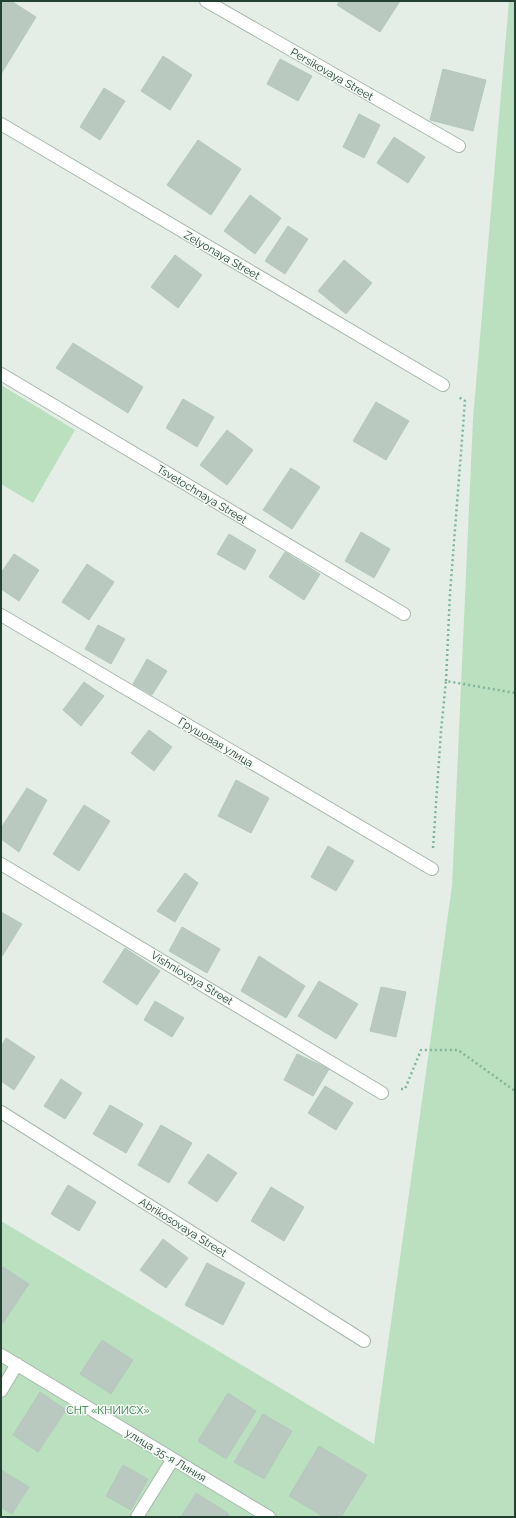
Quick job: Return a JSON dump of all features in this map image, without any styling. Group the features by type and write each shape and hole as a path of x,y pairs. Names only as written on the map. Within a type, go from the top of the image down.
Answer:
{"street":[{"name":"Persikovaya Street","path":"206,1 459,146"},
{"name":"Zelyonaya Street","path":"1,124 443,385"},
{"name":"Tsvetochnaya Street","path":"1,374 404,614"},
{"name":"Грушовая улица","path":"1,615 432,869"},
{"name":"Vishniovaya Street","path":"1,864 382,1093"},
{"name":"Abrikosovaya Street","path":"1,1112 364,1341"},
{"name":"улица 35-я Линия","path":"1,1355 269,1517"},
{"path":"1,1391 17,1364"},
{"path":"137,1517 173,1459"}],"path":[{"path":"432,869 465,402 443,385"},
{"path":"446,681 515,693"},
{"path":"382,1093 405,1089 421,1050 458,1050 515,1091"}],"green space":[{"name":"СНТ «КНИИСХ»","path":"509,1 515,1 515,1517 1,1517 1,1221 374,1444 452,886 473,419"},
{"path":"1,385 75,430 33,503 1,484"}],"building":[{"path":"1,1 11,1 36,17 1,74"},
{"path":"340,1 400,1 380,32 337,5"},
{"path":"163,56 192,75 170,110 141,91"},
{"path":"280,59 312,76 298,101 267,84"},
{"path":"443,69 486,80 473,131 430,120"},
{"path":"104,88 125,101 100,140 80,127"},
{"path":"359,114 380,125 364,158 343,147"},
{"path":"394,137 425,157 408,183 377,163"},
{"path":"198,140 241,169 211,215 167,185"},
{"path":"250,195 281,218 255,254 224,231"},
{"path":"288,226 308,239 285,274 265,261"},
{"path":"175,255 202,275 178,308 151,287"},
{"path":"344,260 372,283 346,314 318,291"},
{"path":"73,343 143,387 128,413 56,368"},
{"path":"183,399 214,417 197,447 166,428"},
{"path":"376,402 409,421 386,460 353,441"},
{"path":"227,430 253,450 227,485 200,465"},
{"path":"291,468 320,487 292,529 263,510"},
{"path":"361,532 390,549 374,578 345,561"},
{"path":"229,534 256,550 245,570 217,554"},
{"path":"285,552 320,574 304,600 269,577"},
{"path":"14,554 39,570 19,601 1,589 1,573"},
{"path":"87,564 114,582 89,620 62,602"},
{"path":"98,625 125,639 111,664 85,649"},
{"path":"147,659 167,671 152,695 133,684"},
{"path":"84,682 104,696 81,726 63,710"},
{"path":"149,730 172,747 154,771 131,753"},
{"path":"236,780 269,798 251,833 218,816"},
{"path":"27,788 47,800 19,852 1,839 1,828"},
{"path":"84,805 110,821 79,871 53,854"},
{"path":"328,846 354,861 336,891 311,877"},
{"path":"185,873 198,883 175,922 157,911"},
{"path":"1,912 22,924 1,958"},
{"path":"182,927 220,949 207,973 169,951"},
{"path":"125,948 160,971 137,1005 103,982"},
{"path":"259,956 305,986 286,1018 241,991"},
{"path":"319,981 358,1004 336,1039 298,1016"},
{"path":"381,987 406,992 396,1037 370,1031"},
{"path":"155,1001 184,1018 172,1037 144,1020"},
{"path":"6,1038 35,1057 14,1090 1,1081 1,1047"},
{"path":"297,1054 329,1069 313,1096 284,1080"},
{"path":"61,1079 82,1093 65,1119 44,1106"},
{"path":"325,1086 353,1103 336,1130 308,1113"},
{"path":"110,1105 143,1124 126,1153 93,1134"},
{"path":"161,1125 192,1143 169,1183 138,1165"},
{"path":"208,1154 237,1173 217,1202 188,1183"},
{"path":"68,1185 96,1202 79,1231 51,1214"},
{"path":"271,1187 304,1207 284,1241 251,1221"},
{"path":"163,1239 188,1258 166,1288 140,1270"},
{"path":"207,1263 245,1283 223,1325 185,1305"},
{"path":"3,1267 29,1284 3,1323 1,1321 1,1270"},
{"path":"102,1340 133,1360 111,1394 80,1374"},
{"path":"40,1392 66,1410 38,1452 13,1435"},
{"path":"228,1393 256,1411 226,1459 198,1441"},
{"path":"263,1414 292,1431 264,1479 234,1462"},
{"path":"319,1446 367,1475 341,1517 324,1517 289,1496"},
{"path":"123,1465 148,1479 131,1510 106,1496"},
{"path":"1,1470 29,1487 12,1514 1,1507"},
{"path":"196,1493 229,1514 228,1517 181,1517"}]}
